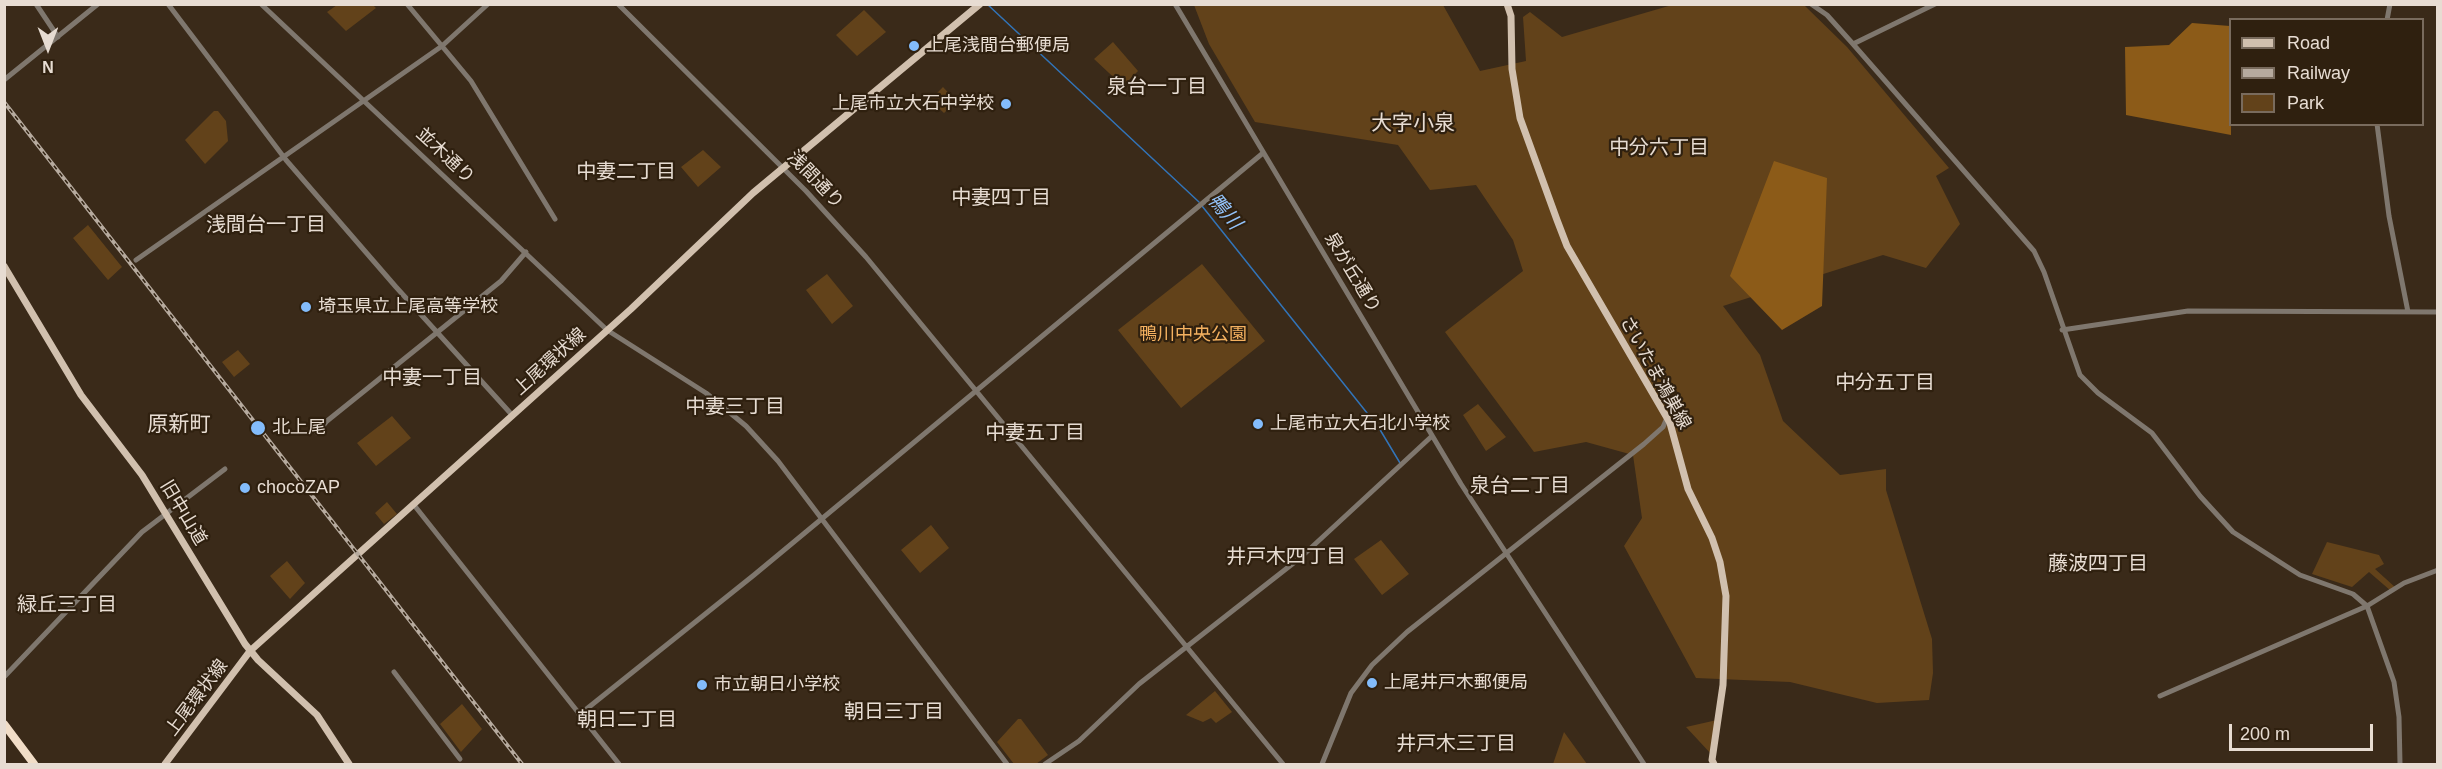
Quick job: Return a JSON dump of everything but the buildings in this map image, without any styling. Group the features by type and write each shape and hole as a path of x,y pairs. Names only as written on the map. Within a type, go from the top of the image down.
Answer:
{"highway":[{"path":"4,724 34,765"},
{"path":"4,733 27,765"}],"main road":[{"name":"さいたま鴻巣線","path":"1507,4 1510,16 1512,69 1520,118 1557,220 1567,246 1667,418 1678,446 1688,489 1713,538 1720,562 1726,596 1723,685 1712,760 1714,765"},
{"name":"上尾環状線","path":"165,765 250,651 608,330 783,168 979,5"},
{"name":"旧中山道","path":"4,266 81,395 142,475 250,651 317,715 349,765"}],"street":[{"path":"36,4 58,37"},
{"path":"4,80 98,4"},
{"path":"168,4 284,157 438,334 513,416"},
{"name":"並木通り","path":"261,4 608,330 723,406 778,461 1007,765"},
{"path":"407,4 471,81 555,219"},
{"path":"136,260 442,46 488,4"},
{"name":"浅間通り","path":"618,4 783,168 866,257 1283,765"},
{"name":"泉が丘通り","path":"1175,4 1432,436 1644,765"},
{"path":"1811,4 1827,15 2034,251 2044,272 2062,330 2080,375 2098,393 2152,433 2225,525 2267,556 2300,575 2353,594 2367,606 2394,682 2399,717 2400,765"},
{"path":"1853,44 1935,4"},
{"path":"2377,126 2389,216 2408,312"},
{"path":"579,715 1263,153"},
{"path":"317,433 327,422 501,281 526,252"},
{"path":"2062,330 2188,311 2438,312"},
{"path":"1322,765 1351,693 1372,665 1407,633 1644,444 1663,427 1667,418"},
{"path":"1045,765 1079,741 1139,684 1300,558 1432,436"},
{"path":"4,677 141,534 225,469"},
{"path":"414,505 619,765"},
{"path":"2160,696 2367,606 2404,583 2438,570"},
{"path":"394,672 460,759"}],"green space":[{"path":"1784,4 1805,6 1847,47 1949,168 1936,176 1960,224 1926,268 1883,255 1723,306 1760,355 1783,421 1840,475 1886,469 1886,490 1932,639 1933,673 1929,700 1877,703 1790,682 1696,678 1624,546 1642,518 1633,455 1586,442 1534,452 1445,332 1523,271 1513,240 1476,185 1430,190 1398,145 1255,122 1209,44 1194,5 1443,5 1480,71 1526,61 1523,17 1530,12 1562,37 1672,5"},
{"path":"337,5 373,5 376,8 346,31 327,12"},
{"path":"864,10 886,32 857,56 836,35"},
{"path":"1113,42 1138,71 1123,86 1094,59"},
{"path":"943,87 956,101 944,113 930,100"},
{"path":"214,111 218,111 226,121 228,141 205,164 185,140"},
{"path":"703,150 721,167 698,187 681,167"},
{"path":"88,225 122,267 108,280 73,238"},
{"name":"鴨川中央公園","path":"1202,264 1265,341 1181,408 1118,330"},
{"path":"827,274 853,306 832,324 806,290"},
{"path":"238,350 250,364 234,377 222,362"},
{"path":"1478,404 1506,437 1486,451 1463,415"},
{"path":"392,416 411,438 376,466 357,443"},
{"path":"387,502 397,514 384,524 375,513"},
{"path":"931,525 949,548 920,573 901,550"},
{"path":"1381,540 1409,574 1382,595 1354,559"},
{"path":"2327,542 2379,555 2384,564 2375,569 2396,588 2391,591 2369,572 2352,587 2312,574"},
{"path":"287,561 305,583 290,599 270,576"},
{"path":"1215,691 1232,712 1216,723 1211,718 1203,722 1186,715"},
{"path":"462,704 482,729 461,752 440,724"},
{"path":"1018,719 1021,719 1048,755 1036,764 1014,764 997,742"},
{"path":"1717,720 1712,755 1686,727"},
{"path":"1564,732 1587,764 1553,764"}],"shaded area":[{"path":"2192,23 2229,26 2229,126 2231,126 2231,135 2126,115 2125,47 2169,45"},
{"path":"1774,161 1827,178 1822,306 1782,330 1730,276"}],"waterway":[{"name":"鴨川","path":"987,4 1199,202"},
{"name":"鴨川","path":"1202,206 1379,428 1400,463"}],"railway":[{"path":"4,102 522,764"}],"place":[{"name":"上尾浅間台郵便局","path":"914,46"},
{"name":"上尾市立大石中学校","path":"1006,104"},
{"name":"埼玉県立上尾高等学校","path":"306,307"},
{"name":"上尾市立大石北小学校","path":"1258,424"},
{"name":"北上尾","path":"258,428"},
{"name":"chocoZAP","path":"245,488"},
{"name":"上尾井戸木郵便局","path":"1372,683"},
{"name":"市立朝日小学校","path":"702,685"}],"district":[{"name":"泉台一丁目","path":"1157,87"},
{"name":"大字小泉","path":"1413,124"},
{"name":"中分六丁目","path":"1659,148"},
{"name":"中妻二丁目","path":"626,172"},
{"name":"中妻四丁目","path":"1001,198"},
{"name":"浅間台一丁目","path":"266,225"},
{"name":"中妻一丁目","path":"432,378"},
{"name":"中分五丁目","path":"1885,383"},
{"name":"中妻三丁目","path":"735,407"},
{"name":"原新町","path":"179,425"},
{"name":"中妻五丁目","path":"1035,433"},
{"name":"泉台二丁目","path":"1520,486"},
{"name":"井戸木四丁目","path":"1286,557"},
{"name":"藤波四丁目","path":"2098,564"},
{"name":"緑丘三丁目","path":"67,605"},
{"name":"朝日三丁目","path":"894,712"},
{"name":"朝日二丁目","path":"627,720"},
{"name":"井戸木三丁目","path":"1456,744"}]}
